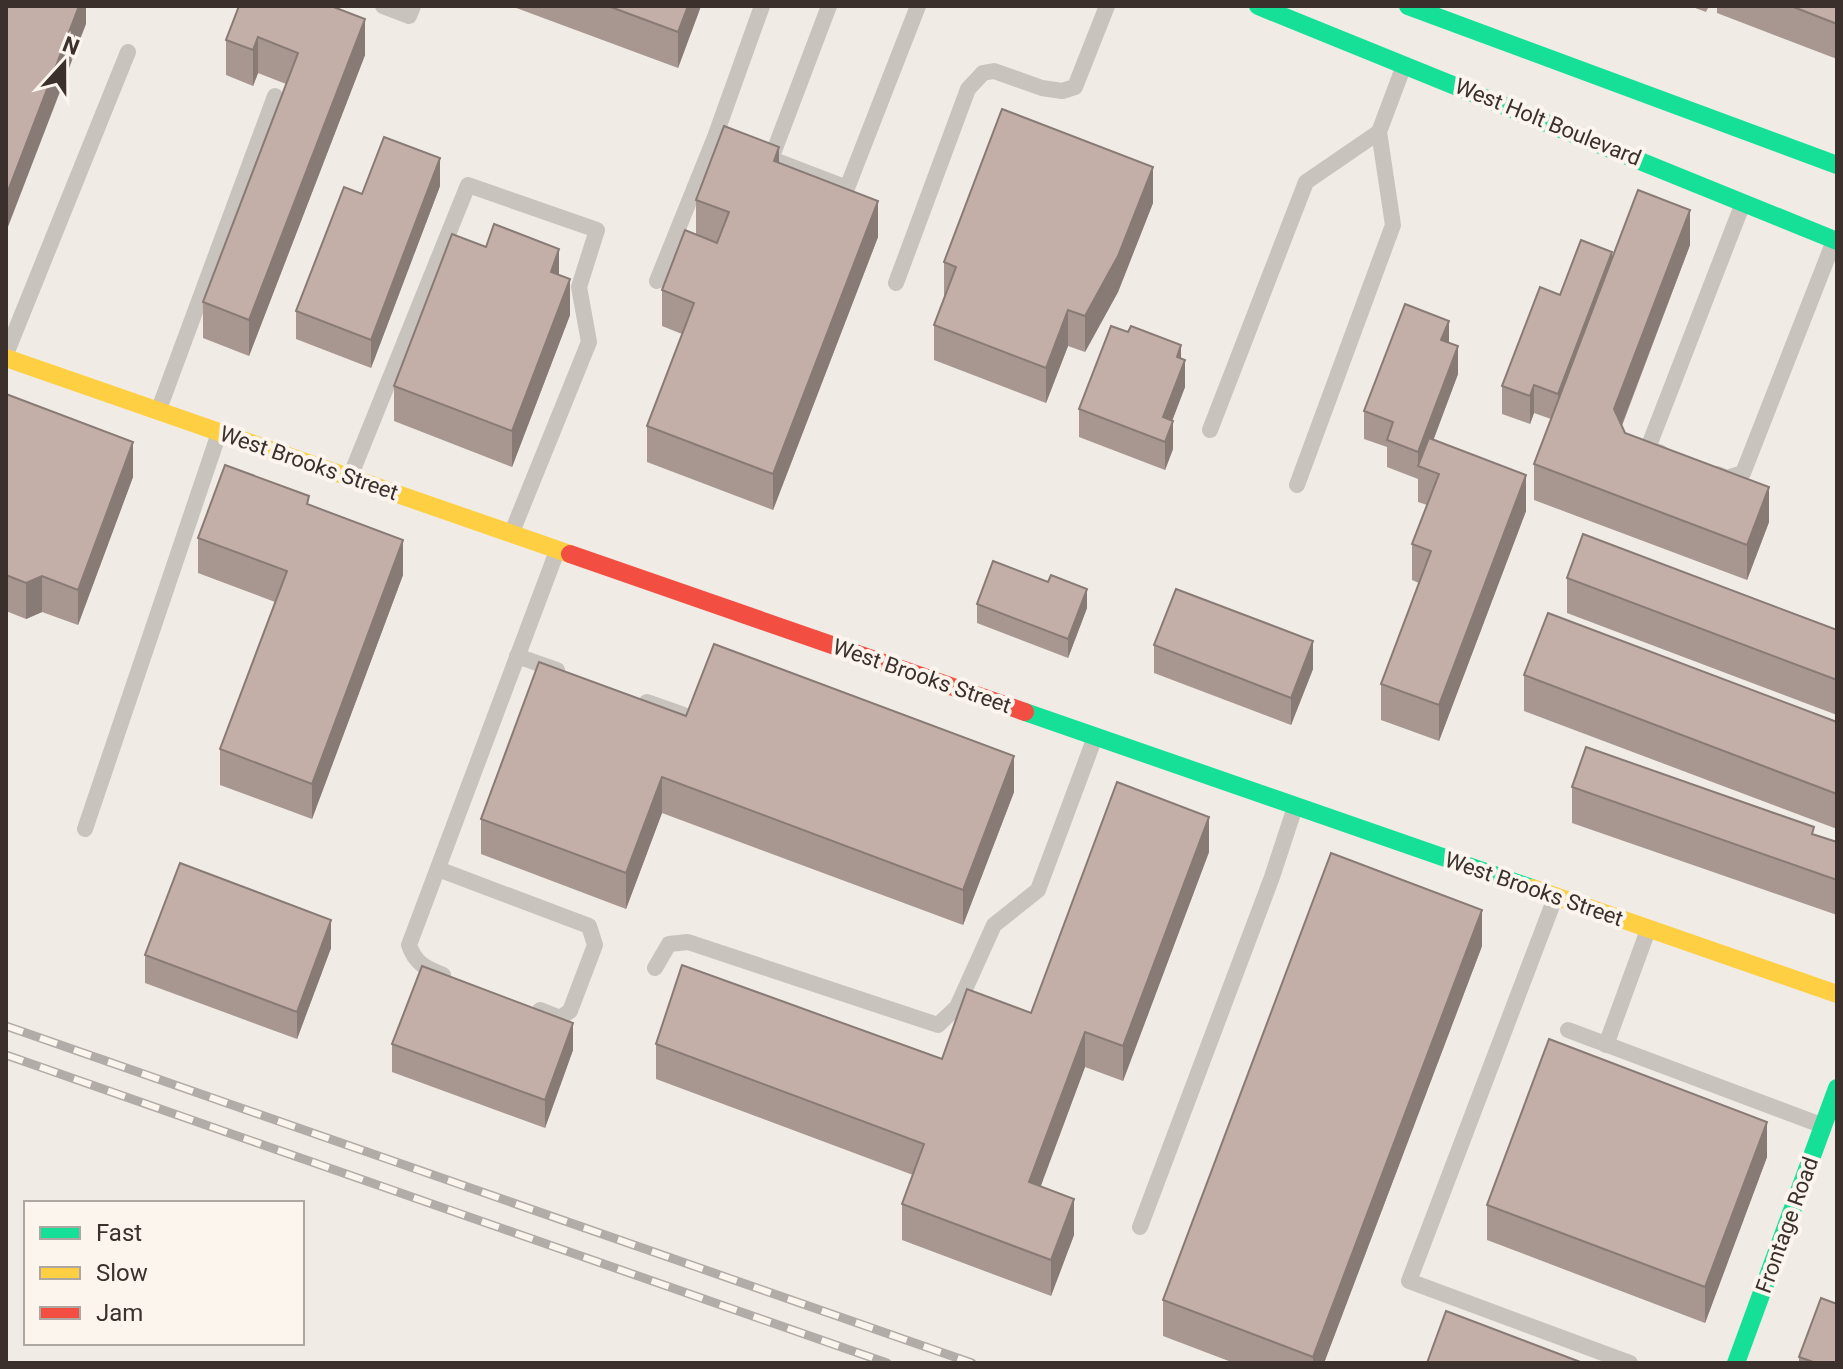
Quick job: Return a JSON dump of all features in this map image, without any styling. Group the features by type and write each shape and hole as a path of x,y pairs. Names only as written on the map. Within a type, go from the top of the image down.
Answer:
{"street":[{"name":"West Holt Boulevard","path":"1258,6 1836,240"},
{"path":"1408,6 1837,165"},
{"name":"West Brooks Street","path":"6,356 1837,994"},
{"name":"Frontage Road","path":"1736,1363 1837,1088"}],"lane":[{"path":"383,6 409,16 413,6"},
{"path":"657,281 729,143 762,6"},
{"path":"771,159 829,6"},
{"path":"729,143 847,188 918,6"},
{"path":"896,283 968,89 983,73 994,71 1042,88 1062,91 1075,87 1107,6"},
{"path":"6,356 128,52"},
{"path":"1297,485 1393,225 1379,132 1405,63"},
{"path":"159,411 275,96"},
{"path":"1210,430 1306,182 1379,132"},
{"path":"350,477 468,185 597,230 579,287 589,342 512,533"},
{"path":"1674,458 1648,448 1744,201"},
{"path":"1700,468 1727,478 1743,473 1836,240"},
{"path":"85,829 220,432"},
{"path":"455,979 426,968 414,959 409,945 557,549"},
{"path":"517,656 573,676"},
{"path":"629,696 684,715"},
{"path":"655,968 669,944 688,942 938,1025 957,1007 994,925 1038,890 1095,736"},
{"path":"1140,1227 1272,877 1295,806"},
{"path":"438,869 589,926 595,945 570,1011 560,1018 530,1007"},
{"path":"1556,896 1409,1281 1630,1363"},
{"path":"1606,1045 1648,928"},
{"path":"1568,1030 1823,1126"}],"building":[{"path":"6,6 79,6 6,196"},
{"path":"239,6 331,6 365,19 249,320 203,302 298,53 258,37 253,50 226,40"},
{"path":"608,6 688,6 678,32"},
{"path":"1791,6 1837,6 1837,24"},
{"path":"1002,109 1153,167 1118,256 1085,316 1068,310 1046,368 934,325 956,267 944,262"},
{"path":"724,126 779,147 774,161 878,201 773,474 647,426 694,303 662,290 685,230 717,243 729,212 696,200"},
{"path":"384,137 440,158 371,340 296,311 344,187 362,194"},
{"path":"1638,190 1690,210 1614,409 1625,433 1769,487 1747,545 1534,464"},
{"path":"494,224 559,249 551,272 570,279 512,431 394,386 452,234 486,247"},
{"path":"1581,240 1612,252 1558,394 1534,385 1530,396 1502,386 1540,287 1560,295"},
{"path":"1405,304 1449,321 1441,340 1458,346 1418,452 1387,440 1393,422 1364,411"},
{"path":"1111,326 1128,332 1131,326 1181,345 1177,357 1185,360 1163,417 1173,421 1165,442 1079,409"},
{"path":"6,394 133,442 78,590 42,576 26,583 6,575"},
{"path":"1429,438 1526,475 1439,705 1381,684 1431,551 1412,544 1439,474 1418,466"},
{"path":"225,465 309,496 307,504 403,540 312,784 220,749 287,571 198,538"},
{"path":"1583,534 1837,630 1837,680 1567,578"},
{"path":"993,561 1048,582 1051,575 1087,589 1068,639 977,604"},
{"path":"1176,589 1313,641 1291,698 1154,645"},
{"path":"1548,613 1837,722 1837,794 1524,675"},
{"path":"714,644 1014,756 963,890 662,777 626,873 481,819 539,662 686,716"},
{"path":"1586,747 1814,827 1812,834 1837,842 1837,880 1572,787"},
{"path":"1117,782 1209,817 1123,1046 1085,1032 1029,1182 1074,1199 1051,1260 902,1204 924,1144 656,1044 682,965 942,1059 967,989 1031,1013"},
{"path":"1331,853 1482,910 1313,1357 1163,1300"},
{"path":"180,863 331,920 297,1012 145,955"},
{"path":"422,966 573,1023 545,1100 392,1044"},
{"path":"1549,1039 1767,1122 1705,1287 1487,1205"},
{"path":"1821,1298 1837,1304 1837,1363 1816,1363 1799,1357"},
{"path":"1446,1311 1583,1363 1427,1363"}],"railway":[{"path":"6,1026 972,1363"},
{"path":"6,1055 887,1363"}],"traffic: fast":[{"path":"1258,6 1837,241"},
{"path":"1408,6 1837,165"},
{"path":"1025,712 1532,888"},
{"path":"1736,1363 1837,1088"}],"traffic: slow":[{"path":"6,358 570,554"},
{"path":"1532,888 1837,994"}],"traffic: jam":[{"path":"570,554 1025,712"}]}
